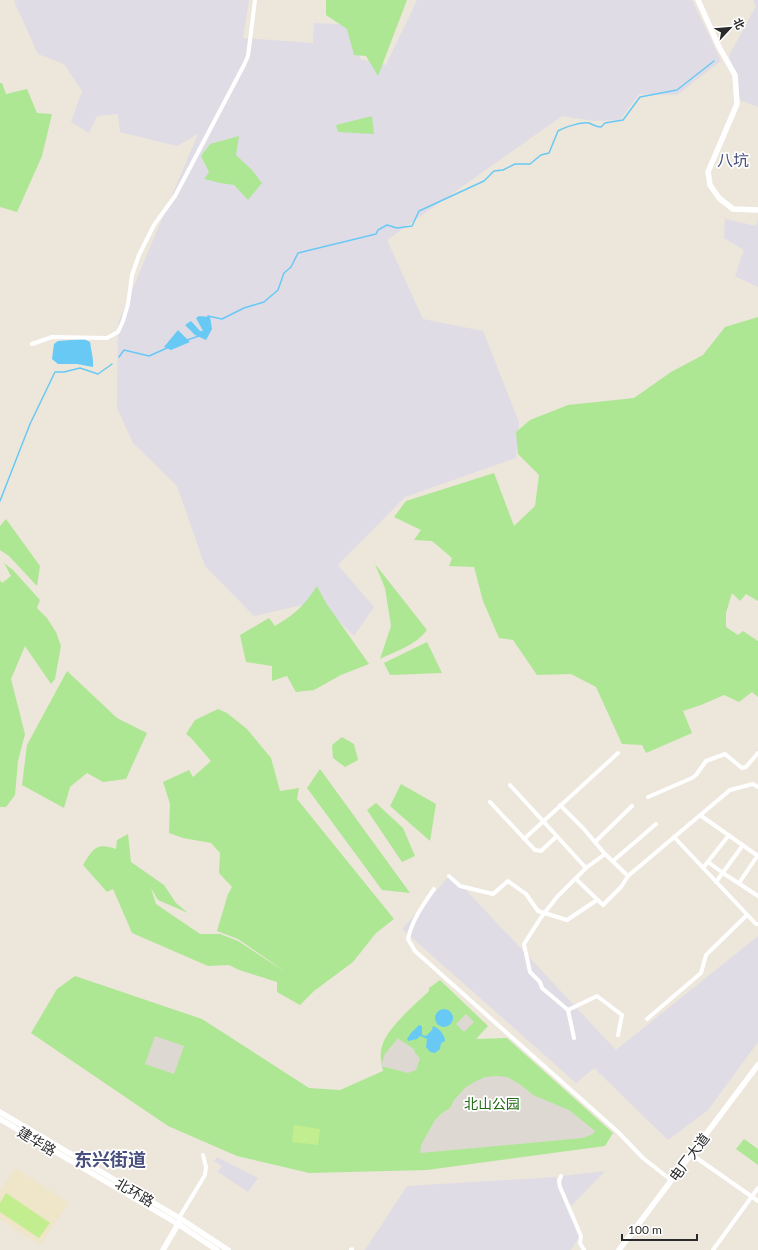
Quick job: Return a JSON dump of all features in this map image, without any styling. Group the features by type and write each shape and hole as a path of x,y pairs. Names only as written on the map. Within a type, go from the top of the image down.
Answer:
{"street":[{"path":"32,344 52,337 107,338 118,332 128,304 132,275 139,255 154,225 175,196 248,56 255,0"},
{"path":"698,0 719,47 735,75 737,97 737,104 708,172 710,186 718,198 733,209 758,210"},
{"path":"524,838 618,753"},
{"path":"648,797 692,778 706,761 724,754 742,768 746,767 758,753"},
{"path":"576,879 603,905 621,887 628,876 730,790 753,784 758,786"},
{"path":"510,785 586,868"},
{"path":"490,802 535,850 541,851 557,836"},
{"path":"560,805 605,854 628,876"},
{"path":"595,842 632,806"},
{"path":"700,815 758,856 739,883"},
{"path":"613,861 656,824"},
{"path":"703,868 729,835"},
{"path":"674,837 747,915 756,924 758,924"},
{"path":"716,882 743,845"},
{"path":"574,1038 568,1010 542,988 540,982 530,972 524,944 544,913 557,897 586,868 605,854"},
{"path":"708,862 758,896"},
{"path":"449,876 460,886 493,894 508,881 526,894 538,911 566,920 597,900"},
{"path":"434,889 411,926 408,939 415,951 618,1132 643,1158 671,1180"},
{"path":"647,1019 701,973 706,955 747,915"},
{"path":"568,1010 596,996 622,1015 618,1035"},
{"name":"电厂大道","path":"619,1250 758,1065"},
{"name":"北环路","path":"0,1112 228,1250"},
{"name":"建华路","path":"0,1119 179,1220 217,1250"},
{"path":"691,1154 758,1201"},
{"path":"163,1250 205,1175 206,1167 202,1155"},
{"path":"561,1176 559,1181 560,1187 581,1236 580,1243 584,1250"},
{"path":"713,1250 758,1188"}],"shaded area":[{"path":"249,0 243,38 313,43 314,23 360,25 360,59 386,65 417,0 692,0 721,61 677,95 639,94 620,120 594,121 562,116 387,240 423,319 483,331 519,422 516,458 405,497 338,565 374,607 354,636 319,601 254,616 205,566 177,486 133,443 117,408 118,323 198,134 177,146 120,132 118,114 97,116 89,133 71,122 82,91 64,64 38,54 14,1"},
{"path":"753,0 758,0 758,107 740,100 729,56 756,6"},
{"path":"725,219 756,226 758,219 758,287 735,276 744,250 724,238"},
{"path":"451,874 616,1050 758,936 758,1042 708,1110 668,1140 594,1068 576,1083 402,929"},
{"path":"466,1014 474,1022 464,1032 456,1024"},
{"path":"155,1036 184,1046 174,1074 145,1064"},
{"path":"398,1038 414,1049 415,1053 420,1058 416,1070 408,1073 381,1066 385,1054"},
{"path":"485,1077 507,1077 521,1085 533,1095 569,1110 595,1131 593,1134 583,1138 420,1153 421,1145 435,1120 450,1108 454,1100 465,1088"},
{"path":"217,1157 258,1178 248,1192 218,1172 222,1166 214,1161"},
{"path":"15,1168 69,1203 40,1245 0,1219 0,1191"},
{"path":"605,1171 571,1206 561,1185 562,1176"},
{"path":"556,1177 579,1237 571,1250 365,1250 407,1186"}],"green space":[{"path":"326,0 407,0 378,76 366,56 354,55 347,29 326,15"},
{"path":"0,83 2,83 6,94 27,89 37,113 52,114 42,156 17,212 0,207"},
{"path":"372,116 374,134 338,132 336,125"},
{"path":"239,136 236,155 252,170 262,183 248,200 234,185 204,179 209,172 201,156 210,144"},
{"path":"758,317 758,601 746,594 740,601 732,593 726,613 726,627 738,635 743,631 758,641 758,697 752,692 739,702 724,695 683,711 692,733 646,753 642,745 622,744 596,687 571,674 537,675 513,640 499,638 483,601 474,567 449,566 452,558 432,541 414,540 421,530 394,517 406,501 494,473 514,526 535,506 539,475 518,454 516,432 530,420 568,405 634,398 671,372 703,355 725,327"},
{"path":"6,519 40,566 37,586 9,556 0,550 0,526"},
{"path":"4,563 13,570 40,600 37,608 47,618 56,632 61,646 55,679 51,684 25,646 11,679 25,734 18,761 15,795 6,807 0,807 0,580 2,583 11,576"},
{"path":"375,564 427,630 412,644 380,659 391,626 385,588"},
{"path":"317,586 326,603 369,664 341,675 314,690 296,692 287,676 272,681 272,666 246,662 240,635 269,618 275,626 282,622 294,613 308,599"},
{"path":"427,642 442,673 390,675 384,663"},
{"path":"67,671 117,718 147,733 126,779 103,782 87,773 70,787 64,808 22,785 27,745"},
{"path":"218,709 227,713 247,729 271,758 280,791 299,788 297,799 394,919 376,933 353,962 314,991 300,1005 277,992 277,982 239,970 229,965 208,966 132,933 113,889 107,892 83,865 96,848 104,846 116,849 117,840 128,834 131,862 164,885 176,903 188,913 158,900 151,888 156,904 200,934 220,934 238,941 287,973 238,939 217,931 228,894 232,887 219,873 220,853 211,843 183,838 169,833 170,804 163,782 189,770 193,777 211,761 186,734 195,720"},
{"path":"342,737 354,744 358,760 345,767 333,758 332,745"},
{"path":"320,769 410,893 382,890 307,788"},
{"path":"401,784 436,804 430,841 390,806"},
{"path":"376,803 403,828 415,856 402,862 367,810"},
{"name":"北山公园","path":"75,976 202,1019 309,1088 340,1090 383,1071 381,1052 387,1036 407,1011 429,991 429,988 440,980 488,1026 476,1039 507,1038 613,1133 605,1146 427,1170 309,1173 237,1156 168,1126 31,1033 57,989"},
{"path":"294,1125 320,1129 318,1145 292,1142"},
{"path":"744,1139 758,1149 758,1165 736,1149"},
{"path":"6,1193 50,1223 39,1238 0,1212 0,1203"}],"water":[{"path":"199,316 210,317 212,329 206,340 195,335 185,325 191,321 200,331 203,331 196,318"},
{"path":"178,330 190,342 171,350 164,347"},
{"path":"84,339 90,342 93,367 77,364 58,364 52,359 54,344 58,341"},
{"path":"444,1009 450,1012 453,1018 450,1024 444,1027 438,1024 435,1018 438,1012"},
{"path":"419,1025 422,1026 422,1035 426,1036 432,1030 433,1026 443,1034 445,1041 441,1043 440,1049 435,1053 430,1052 426,1047 427,1039 420,1036 417,1039 408,1041 407,1039 411,1033"}],"waterway":[{"path":"208,317 222,319 244,308 264,302 278,290 284,273 291,267 298,253 376,234 378,230 387,225 397,228 412,226 419,211 484,181 494,171 503,170 515,164 530,164 541,155 549,153 558,131 569,126 582,123 589,123 601,127 605,123 623,120 640,97 677,90 714,61"},
{"path":"187,340 199,336"},
{"path":"119,357 124,350 149,356 167,348"},
{"path":"0,501 30,424 55,372 64,372 80,368 98,374 112,364"}],"district":[{"name":"八坑","path":"733,159"},
{"name":"东兴街道","path":"110,1159"}]}
